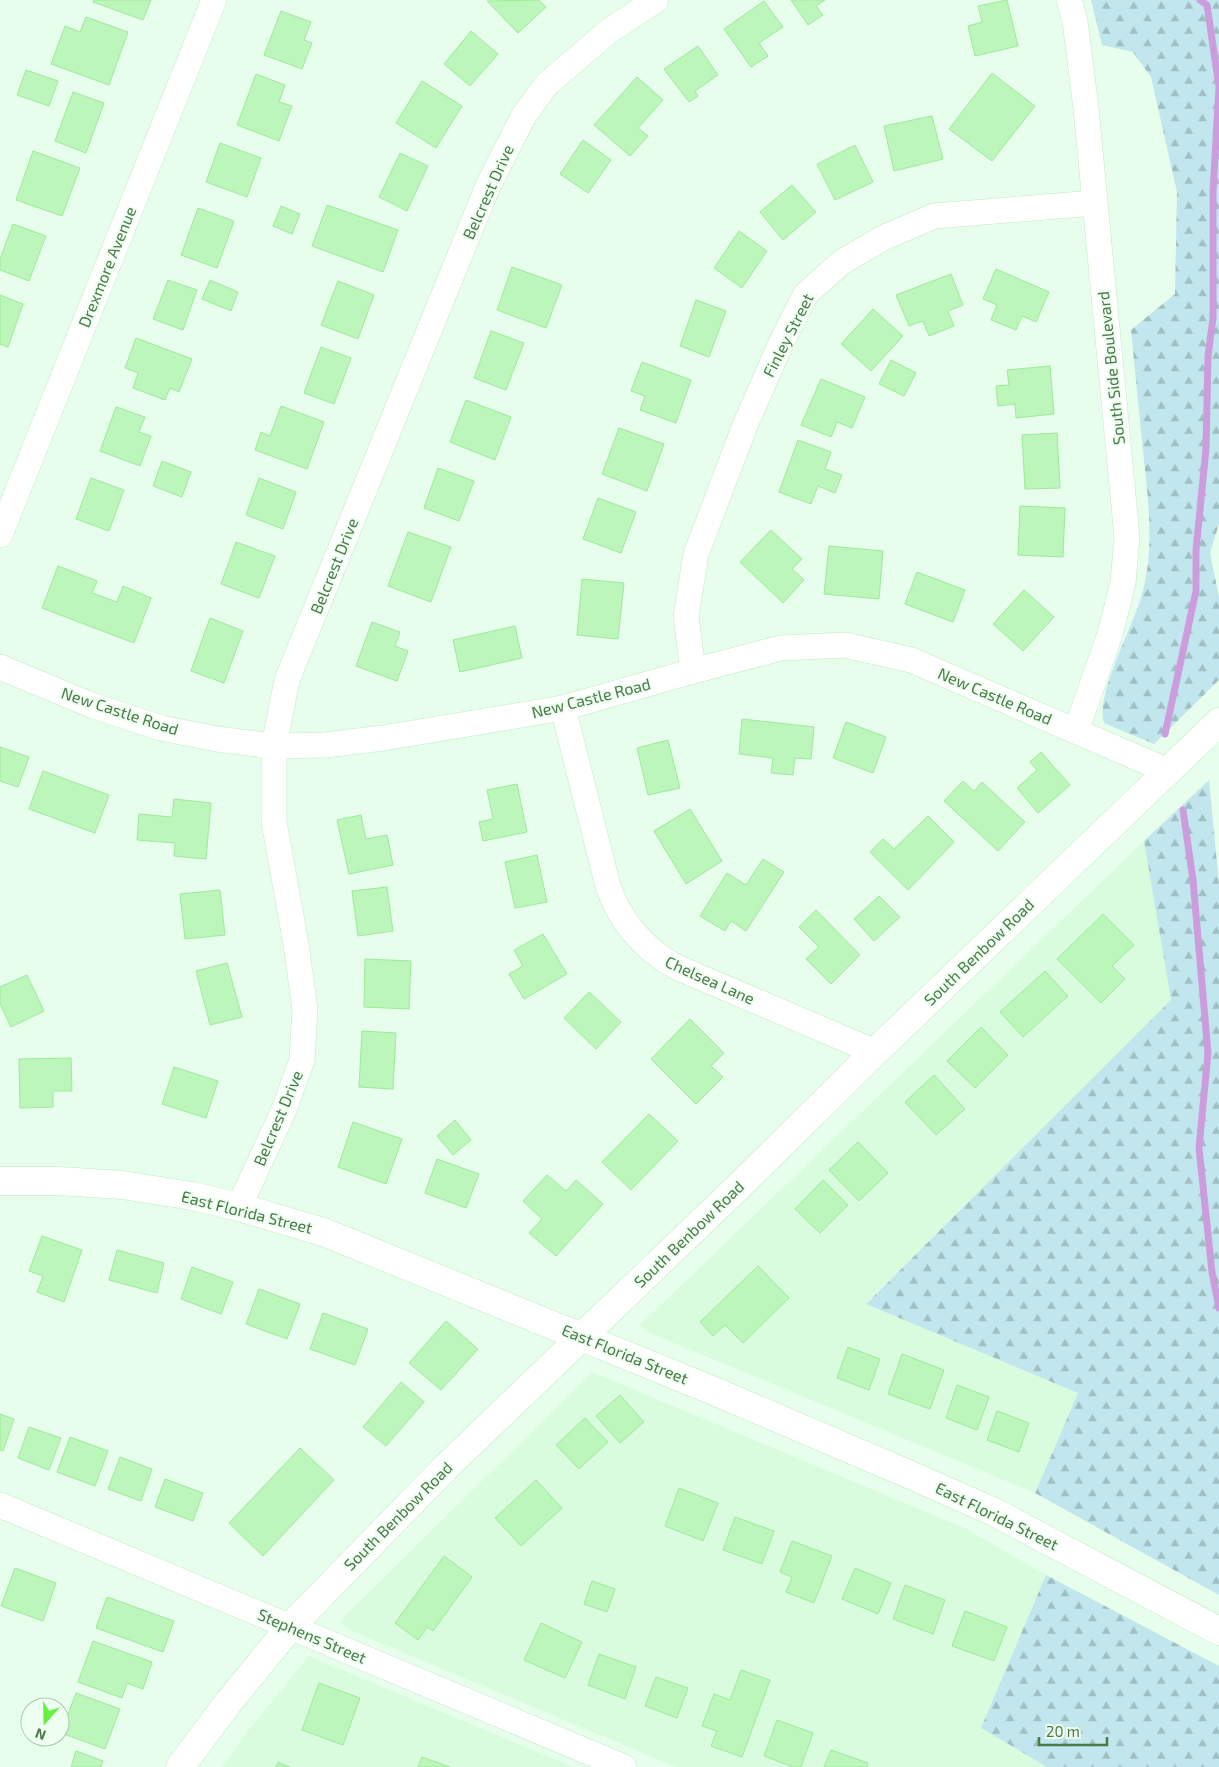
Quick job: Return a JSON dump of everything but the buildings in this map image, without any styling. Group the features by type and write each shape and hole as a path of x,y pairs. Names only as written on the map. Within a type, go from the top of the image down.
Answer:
{"main road":[{"name":"South Benbow Road","path":"180,1767 228,1703 290,1627 445,1468 1219,722"},
{"name":"East Florida Street","path":"0,1181 58,1180 122,1185 192,1196 239,1207 326,1233 714,1391 994,1512 1219,1631"}],"street":[{"name":"Drexmore Avenue","path":"0,535 214,0"},
{"name":"Belcrest Drive","path":"239,1207 283,1112 302,1060 305,1009 296,944 274,822 274,746 287,680 488,186 523,117 546,85 610,31 656,0"},
{"name":"South Side Boulevard","path":"1069,0 1075,21 1127,537 1123,583 1110,634 1076,731"},
{"name":"Finley Street","path":"693,671 686,616 696,554 746,423 782,341 806,294 842,262 883,238 934,216 1094,203"},
{"name":"New Castle Road","path":"0,667 91,704 161,728 217,739 274,746 336,744 563,708 782,648 845,645 911,660 1168,771"},
{"name":"Chelsea Lane","path":"563,708 608,886 614,904 634,934 646,947 674,966 875,1052"},
{"name":"Stephens Street","path":"0,1504 624,1767"}],"shaded area":[{"path":"1144,841 1172,1000 866,1303 1078,1393 1035,1493 645,1331 640,1325"},
{"path":"592,1372 967,1529 1046,1575 981,1728 1047,1767 676,1767 352,1631 339,1622"},
{"path":"309,1656 573,1767 222,1767 247,1732"}],"green space":[{"path":"1091,0 1219,0 1219,524 1210,553 1219,597 1219,680 1154,744 1104,723 1103,710 1110,677 1138,608 1146,577 1148,559 1148,505 1131,330 1175,294 1177,192 1151,77 1133,52 1102,45"},
{"path":"1209,780 1219,884 1219,1595 1035,1493 1078,1393 866,1304 1171,1000 1144,841"},
{"path":"1046,1575 1219,1666 1219,1767 1047,1767 981,1728"}],"waterway":[{"path":"1165,734 1196,591 1196,550 1206,449 1208,356 1213,318 1213,192 1219,87 1207,5 1200,0"},
{"path":"1183,810 1193,880 1208,1053 1199,1148 1212,1272 1219,1308"}]}
